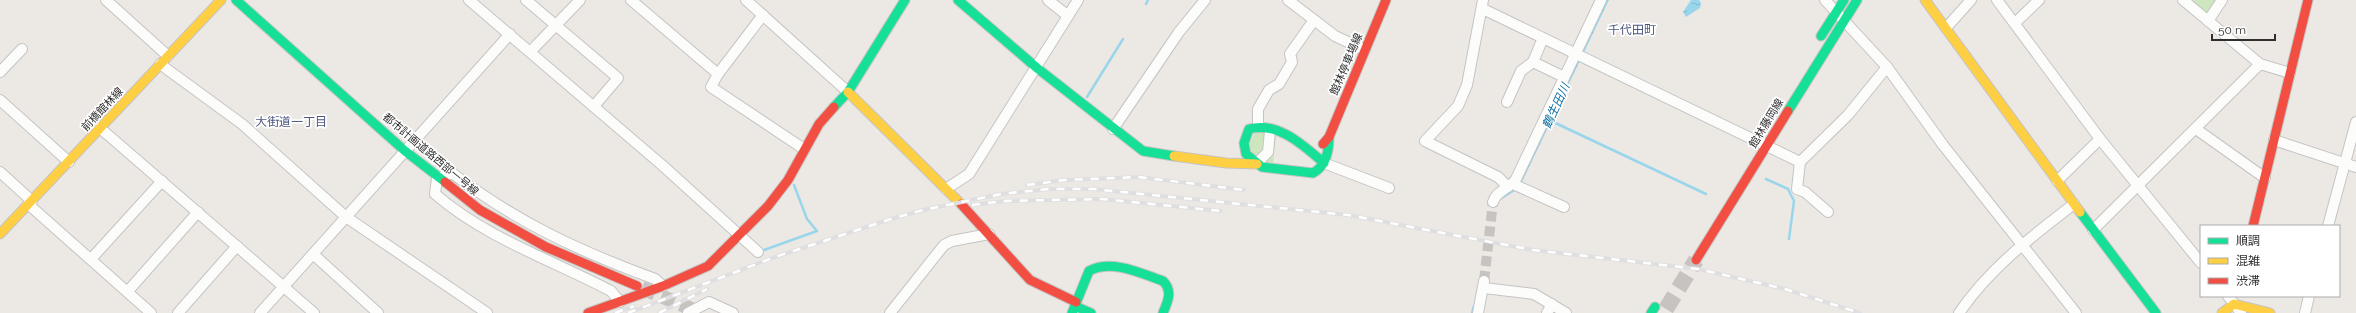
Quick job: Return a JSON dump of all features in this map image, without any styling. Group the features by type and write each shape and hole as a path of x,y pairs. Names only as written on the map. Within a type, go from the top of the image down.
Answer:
{"street":[{"path":"106,0 168,56"},
{"name":"前橋館林線","path":"2,228 69,162 221,0"},
{"name":"都市計画道路西部一号線","path":"236,0 405,151 437,178 480,210 525,236 637,286"},
{"path":"469,0 594,106 758,252"},
{"path":"526,0 618,78 594,106"},
{"path":"530,52 580,0"},
{"path":"631,0 718,74"},
{"path":"746,0 848,92 946,189 1030,280 1074,307 1091,313"},
{"path":"588,313 663,286 708,266 739,236 768,206 788,180 819,124 848,92 905,0"},
{"path":"958,0 1037,68 1143,151 1218,161 1258,163"},
{"path":"1048,0 1068,16"},
{"path":"946,189 969,174 1037,68 1078,0"},
{"path":"1113,129 1179,32 1205,0"},
{"path":"1288,0 1335,36 1365,50"},
{"name":"館林停車場線","path":"1324,163 1330,144 1328,137 1386,0"},
{"path":"1493,202 1495,196 1514,186 1564,77 1577,56 1601,0"},
{"path":"1825,0 1887,67 2020,245 2076,313"},
{"path":"1816,44 1844,0"},
{"name":"館林藤岡線","path":"1696,260 1761,140 1857,0"},
{"path":"1925,0 2057,182 2156,313"},
{"path":"1946,28 1971,0"},
{"path":"1997,0 2100,139 2200,262"},
{"path":"2015,23 2038,0"},
{"path":"2183,0 2260,64 2290,73"},
{"path":"2208,21 2222,0"},
{"path":"2253,225 2308,0"},
{"path":"1564,207 1514,186 1425,141 1458,106 1467,85 1483,2 1543,38 1577,56 1761,140 1800,162"},
{"path":"763,16 718,74 711,87 804,149"},
{"path":"1258,126 1258,109 1269,90 1278,84 1292,62 1290,54 1314,20"},
{"path":"260,313 510,34"},
{"path":"1507,102 1521,71 1533,62 1543,38"},
{"path":"0,72 22,50"},
{"path":"1533,62 1564,77"},
{"path":"160,64 242,124 346,217 487,313"},
{"path":"2093,230 2139,187 2260,64"},
{"path":"1828,212 1805,192 1797,189 1800,162 1848,115 1887,67"},
{"path":"0,100 69,162"},
{"path":"2328,225 2356,122"},
{"path":"1218,161 1232,158 1244,150 1247,131 1258,126 1278,131 1302,145 1324,163 1389,188"},
{"path":"100,128 314,313"},
{"path":"2196,129 2265,178"},
{"path":"1258,163 1268,152 1270,131"},
{"path":"1302,145 1316,148 1328,137"},
{"path":"2057,182 2100,139"},
{"name":"館林藤岡線","path":"1751,151 1761,140"},
{"path":"2274,140 2356,167"},
{"path":"1244,150 1258,163 1270,169 1313,173 1320,170 1324,163"},
{"path":"0,172 91,259 151,313"},
{"path":"620,302 611,291 519,247 449,206 435,194 437,178 452,173 515,217 543,232 591,255 655,279 663,286"},
{"path":"91,259 162,181"},
{"path":"1959,313 1985,280 2020,245 2074,204"},
{"path":"128,292 198,212"},
{"path":"890,313 944,245 952,241 989,234"},
{"path":"178,313 237,246"},
{"path":"313,254 378,313"},
{"path":"1074,307 1088,271 1097,266 1117,267 1163,281 1167,285 1170,295 1163,313"},
{"path":"1478,313 1484,285 1534,294 1550,309 1566,313"},
{"path":"2305,313 2309,297"},
{"path":"2222,313 2233,299"},
{"path":"2233,299 2241,313"},
{"path":"2233,299 2270,313"},
{"path":"688,313 709,302 733,313"}],"green space":[{"path":"2187,0 2218,0 2208,16"},
{"path":"1261,131 1276,136 1273,164 1254,158 1249,144 1255,133"}],"water":[{"path":"1604,0 1609,0 1521,184 1515,191 1499,201 1496,199 1509,189"},
{"path":"1691,0 1699,0 1701,3 1700,8 1686,17 1683,12"}],"waterway":[{"path":"1146,4 1148,0"},
{"path":"1087,97 1123,39"},
{"path":"1549,120 1706,194"},
{"path":"1766,179 1788,189 1794,201 1789,239"},
{"path":"764,250 817,231 807,219 794,185"},
{"name":"鶴生田川","path":"1472,313 1474,306"}],"tunnel":[{"path":"1484,281 1493,202"},
{"path":"1666,309 1696,260"},
{"path":"642,288 701,313"}],"railway":[{"path":"1027,185 1065,180 1139,177 1244,190"},
{"path":"628,313 775,257 891,219 923,210 1001,194 1049,189 1093,189 1348,215 1533,250 1698,269 1785,289 1860,313"},
{"path":"972,205 1005,201 1102,199 1221,211"},
{"path":"659,313 707,289"},
{"path":"615,313 634,306"}],"traffic: fast":[{"path":"236,0 405,151 445,182"},
{"path":"834,107 848,92 905,0"},
{"path":"958,0 1037,68 1143,151 1174,156"},
{"path":"1821,36 1844,0"},
{"path":"1788,111 1857,0"},
{"path":"1324,163 1316,156 1308,149 1290,136 1270,128 1260,127 1249,129 1244,143 1246,154 1262,167 1313,173 1321,166 1324,162 1326,158 1329,137"},
{"path":"2080,212 2156,313"},
{"path":"1072,313 1089,271 1107,266 1126,268 1163,281 1169,292 1168,300 1163,313"},
{"path":"1075,306 1091,313"},
{"path":"1651,313 1655,307"}],"traffic: slow":[{"path":"0,234 221,0"},
{"path":"1925,0 2080,212"},
{"path":"848,92 961,204"},
{"path":"1174,156 1226,163 1257,164"},
{"path":"2222,313 2234,304 2270,313"}],"traffic: jam":[{"path":"1323,144 1329,137 1386,0"},
{"path":"2253,225 2308,0"},
{"path":"588,313 663,286 708,266 768,206 788,180 819,124 834,107"},
{"path":"1696,260 1788,111"},
{"path":"445,182 480,210 546,247 637,286"},
{"path":"961,204 1030,280 1076,302"}],"district":[{"name":"千代田町","path":"1632,30"},
{"name":"大街道一丁目","path":"291,122"}]}
